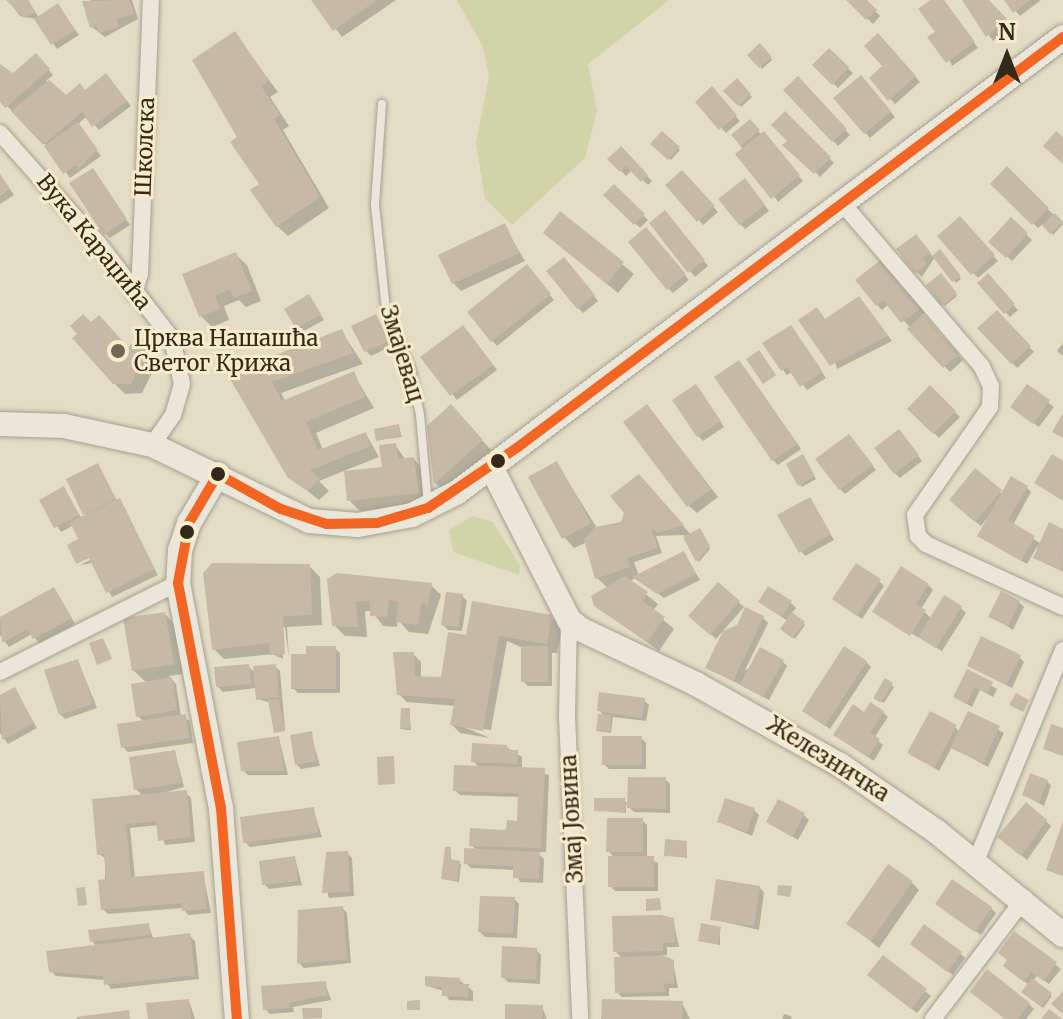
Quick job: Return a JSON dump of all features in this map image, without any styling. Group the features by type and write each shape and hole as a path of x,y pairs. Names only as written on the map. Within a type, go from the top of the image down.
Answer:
{"street":[{"name":"Школска","path":"134,293 140,273 151,0"},
{"path":"0,424 64,426 152,445 218,474 281,509 327,524 377,523 428,508 491,467 1063,37"},
{"name":"Вука Караџића","path":"0,133 99,244 172,339 182,370 178,402 152,445"},
{"path":"843,204 982,367 991,386 990,407 915,515 918,536 926,544 1063,607"},
{"path":"491,467 569,620"},
{"path":"218,474 189,523 180,550 178,583 221,808 237,1019"},
{"path":"0,672 178,583"},
{"name":"Железничка","path":"569,620 830,759 1025,898 1063,935"},
{"name":"Змај Јовина","path":"569,620 567,732 580,1019"},
{"path":"976,861 1063,650"},
{"path":"933,1019 1025,898"}],"lane":[{"name":"Змајевац","path":"382,104 375,205 384,297 420,415 428,508"}],"green space":[{"path":"457,0 669,0 588,64 597,111 585,158 512,225 485,199 476,143 489,77 483,47"},
{"path":"473,516 493,522 520,566 519,575 453,552 449,530"}],"building":[{"path":"6,0 28,0 35,12 24,18"},
{"path":"130,0 134,14 117,19 119,27 99,33 96,26 90,28 82,1"},
{"path":"311,0 377,0 333,31"},
{"path":"846,0 867,0 877,10 866,20"},
{"path":"930,0 944,0 975,42 946,63 927,37 935,32 918,9"},
{"path":"962,0 989,0 1007,19 986,37"},
{"path":"1004,0 1030,0 1013,13"},
{"path":"58,3 75,30 51,45 34,19"},
{"path":"235,31 269,81 261,86 280,115 274,119 320,197 276,227 250,190 259,184 230,142 237,137 192,60"},
{"path":"878,33 916,76 888,101 869,78 882,66 864,46"},
{"path":"760,43 772,57 759,68 747,55"},
{"path":"829,48 849,67 832,85 812,65"},
{"path":"36,53 50,69 5,108 0,102 0,64 13,73"},
{"path":"106,73 127,101 92,127 82,112 43,145 11,111 49,80 66,95 80,83 85,90"},
{"path":"861,75 891,111 864,134 833,98"},
{"path":"798,76 847,129 832,142 783,90"},
{"path":"737,78 751,94 738,106 723,91"},
{"path":"712,86 737,115 719,130 695,102"},
{"path":"785,111 831,157 814,174 782,145 787,141 771,125"},
{"path":"750,119 760,130 741,146 731,135"},
{"path":"78,122 98,150 78,169 76,165 63,174 44,146"},
{"path":"662,131 680,147 668,160 650,144"},
{"path":"764,131 800,175 771,199 735,154"},
{"path":"1056,131 1063,137 1063,164 1043,146"},
{"path":"621,146 648,175 641,182 626,166 620,172 607,159"},
{"path":"1007,166 1049,208 1032,225 990,184"},
{"path":"93,168 127,219 104,235 69,183"},
{"path":"682,170 715,206 697,222 665,185"},
{"path":"0,174 10,189 0,196"},
{"path":"745,178 765,205 739,225 718,199"},
{"path":"614,184 645,214 634,225 603,195"},
{"path":"665,210 705,260 688,273 649,223"},
{"path":"560,211 624,262 607,284 543,233"},
{"path":"1055,213 1063,222 1050,234 1042,225"},
{"path":"960,216 995,255 971,275 937,236"},
{"path":"1011,217 1028,233 1006,258 988,242"},
{"path":"505,223 519,253 452,284 438,255"},
{"path":"646,227 686,274 667,290 628,242"},
{"path":"916,234 931,253 923,258 927,264 915,274 896,249"},
{"path":"940,249 961,276 952,282 932,256"},
{"path":"236,252 252,291 234,298 230,289 215,296 220,309 199,317 182,274"},
{"path":"564,257 595,295 577,309 546,271"},
{"path":"883,258 922,307 901,323 883,300 876,306 855,280"},
{"path":"527,264 551,294 491,342 467,312"},
{"path":"941,273 957,293 942,306 926,285"},
{"path":"988,273 1015,304 1004,314 977,283"},
{"path":"309,294 321,314 296,329 284,309"},
{"path":"859,296 888,336 830,366 798,320 817,307 825,319"},
{"path":"997,310 1031,346 1011,364 977,328"},
{"name":"Црква Нашашћа Светог Крижа","path":"83,314 91,322 99,315 128,347 140,337 155,355 140,364 131,384 113,384 72,338 77,334 70,326"},
{"path":"376,314 389,341 364,352 351,326"},
{"path":"923,314 959,354 943,368 907,329"},
{"path":"463,325 493,365 450,396 420,357"},
{"path":"791,325 823,372 800,387 787,367 781,371 762,343"},
{"path":"342,329 353,353 272,382 282,401 354,371 365,397 306,422 318,450 366,432 370,446 310,470 320,479 307,491 288,478 227,374"},
{"path":"759,350 776,375 763,384 746,359"},
{"path":"739,360 797,444 772,461 714,377"},
{"path":"696,384 721,421 697,437 672,400"},
{"path":"1027,384 1050,400 1033,424 1010,407"},
{"path":"930,385 956,411 933,434 907,409"},
{"path":"451,404 483,440 434,484 427,426"},
{"path":"647,404 711,489 687,507 623,422"},
{"path":"1063,413 1063,438 1052,432"},
{"path":"399,424 401,436 376,441 374,429"},
{"path":"899,429 919,455 894,474 874,448"},
{"path":"849,434 873,465 839,490 815,459"},
{"path":"396,443 398,459 414,457 419,493 347,501 344,471 382,467 379,445"},
{"path":"803,454 815,476 798,486 786,464"},
{"path":"1052,454 1063,461 1063,501 1034,483"},
{"path":"557,461 591,523 562,539 528,477"},
{"path":"98,463 116,499 83,515 66,479"},
{"path":"975,468 1002,490 975,522 949,500"},
{"path":"639,474 684,525 658,533 651,528 658,548 627,558 630,567 595,579 584,540 595,527 621,522 624,513 610,496"},
{"path":"1011,476 1028,486 1008,520 1035,536 1021,561 977,536"},
{"path":"64,486 79,515 54,528 39,500"},
{"path":"810,497 831,534 799,553 777,515"},
{"path":"120,498 155,569 106,593 89,558 76,564 67,545 78,539 70,522"},
{"path":"1049,522 1063,529 1062,571 1033,558"},
{"path":"700,528 710,546 696,562 683,537"},
{"path":"684,551 696,574 657,594 632,577"},
{"path":"212,563 310,564 312,615 283,616 285,654 270,655 269,643 212,650 203,573"},
{"path":"856,563 881,579 857,616 832,599"},
{"path":"901,566 929,584 916,604 926,610 910,636 872,612"},
{"path":"337,573 432,583 428,605 421,603 418,625 396,622 399,601 389,600 387,617 370,616 370,601 356,601 358,627 332,626 327,579"},
{"path":"625,576 648,592 642,601 665,617 647,642 594,606 591,596"},
{"path":"718,582 740,601 710,635 688,616"},
{"path":"768,586 792,601 782,617 758,602"},
{"path":"54,587 72,618 33,639 27,629 2,643 0,617"},
{"path":"1001,591 1020,601 1008,626 988,617"},
{"path":"446,592 463,594 458,627 441,625"},
{"path":"944,595 962,606 936,648 918,637"},
{"path":"472,601 552,615 547,644 499,636 483,731 450,725 455,699 397,695 393,652 414,652 415,676 441,677 448,632 466,635"},
{"path":"745,607 764,616 733,681 705,668 723,631 737,625"},
{"path":"165,612 174,664 132,671 123,618"},
{"path":"792,612 805,622 792,638 780,629"},
{"path":"981,636 1021,655 1006,685 967,666"},
{"path":"103,638 112,659 97,665 89,643"},
{"path":"306,646 336,646 336,689 291,689 291,654 306,654"},
{"path":"521,646 548,646 548,682 521,682"},
{"path":"844,646 867,661 825,726 802,711"},
{"path":"760,647 784,660 763,697 740,684"},
{"path":"78,659 93,704 59,715 44,670"},
{"path":"249,664 251,684 216,687 214,667"},
{"path":"276,664 279,697 256,700 253,666"},
{"path":"967,669 993,682 987,693 975,687 966,704 953,697"},
{"path":"172,677 177,710 136,717 131,684"},
{"path":"885,678 893,683 881,703 873,698"},
{"path":"15,687 34,723 2,740 0,695"},
{"path":"599,692 645,698 642,718 597,711"},
{"path":"1016,693 1029,700 1023,712 1009,705"},
{"path":"279,699 285,731 274,733 268,700"},
{"path":"870,702 884,711 870,733 880,739 868,757 833,735 853,704 864,712"},
{"path":"401,708 410,708 410,729 400,729"},
{"path":"930,711 957,725 934,768 907,753"},
{"path":"968,711 1000,726 983,763 950,748"},
{"path":"186,714 189,738 121,748 117,724"},
{"path":"598,714 611,715 610,733 596,731"},
{"path":"1051,724 1063,728 1063,756 1043,749"},
{"path":"312,731 316,761 295,765 290,735"},
{"path":"279,736 284,771 241,771 237,742"},
{"path":"602,736 642,736 642,765 602,765"},
{"path":"472,743 507,745 507,750 518,750 517,764 471,762"},
{"path":"175,750 181,783 134,790 129,757"},
{"path":"394,756 395,784 378,785 377,757"},
{"path":"454,765 545,768 541,848 469,846 470,828 506,830 507,820 517,821 518,793 453,791"},
{"path":"1030,773 1048,780 1039,802 1022,795"},
{"path":"628,777 666,777 666,809 627,808"},
{"path":"187,790 191,837 158,841 156,821 126,824 131,877 204,871 207,909 182,911 181,903 101,910 98,880 106,879 104,854 97,855 92,799"},
{"path":"594,798 625,798 625,812 594,811"},
{"path":"725,798 755,808 747,832 717,822"},
{"path":"778,799 805,813 792,837 766,822"},
{"path":"1026,802 1047,820 1021,856 997,837"},
{"path":"314,807 318,833 243,843 240,817"},
{"path":"607,818 643,818 643,852 606,852"},
{"path":"1063,821 1063,876 1046,870"},
{"path":"665,839 687,841 686,857 664,856"},
{"path":"445,847 451,847 450,859 460,861 457,881 441,879"},
{"path":"464,848 540,852 539,879 513,878 513,866 464,864"},
{"path":"348,851 350,892 322,893 326,852"},
{"path":"295,856 298,881 262,885 259,861"},
{"path":"608,856 654,856 654,887 608,887"},
{"path":"888,864 913,881 871,941 846,924"},
{"path":"716,879 760,886 754,926 710,920"},
{"path":"952,879 992,907 975,932 935,904"},
{"path":"778,885 792,886 790,897 777,895"},
{"path":"85,887 87,905 78,906 76,888"},
{"path":"480,896 515,897 513,934 478,932"},
{"path":"660,898 661,910 646,911 646,899"},
{"path":"343,906 347,959 297,964 298,910"},
{"path":"661,915 674,918 675,942 663,943 663,951 613,952 612,916"},
{"path":"149,923 150,935 90,942 88,930"},
{"path":"701,923 721,927 718,944 698,941"},
{"path":"924,924 962,952 947,972 910,944"},
{"path":"1014,931 1057,962 1044,981 1031,972 1024,982 1003,966 1007,960 998,953"},
{"path":"190,933 195,975 104,985 103,976 49,972 46,951"},
{"path":"502,946 537,948 536,980 501,978"},
{"path":"883,955 927,989 911,1009 867,975"},
{"path":"664,956 674,960 674,983 664,984 665,992 615,993 614,957"},
{"path":"987,969 1030,1003 1018,1019 1005,1019 970,992"},
{"path":"425,976 460,978 459,984 469,984 468,997 442,996 442,987 425,986"},
{"path":"1032,978 1052,993 1041,1007 1021,992"},
{"path":"326,981 327,995 289,1003 290,1008 263,1010 261,986"},
{"path":"1063,991 1063,1014 1051,1004"},
{"path":"189,999 191,1019 148,1019 146,1003"},
{"path":"602,999 683,1001 682,1019 601,1019"},
{"path":"420,1000 420,1010 407,1010 407,1001"},
{"path":"505,1004 543,1005 542,1019 505,1019"},
{"path":"302,1008 322,1008 322,1018 303,1019"},
{"path":"1049,1009 1062,1019 1041,1019"},
{"path":"129,1010 130,1019 76,1017"}],"transit line":[{"path":"218,474 281,509 327,524 377,523 428,508 518,447 1063,37"},
{"path":"218,474 189,523 178,583 221,808 237,1019"}],"place":[{"name":"Црква Нашашћа Светог Крижа","path":"118,351"}]}
